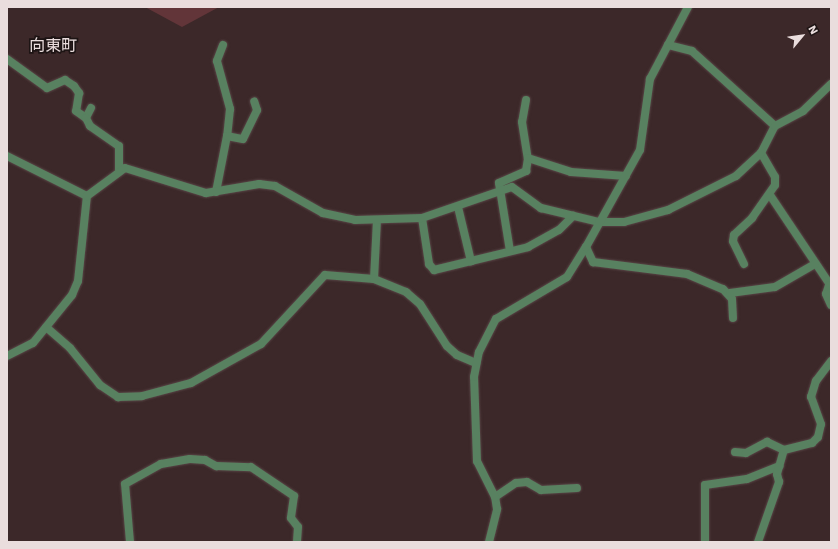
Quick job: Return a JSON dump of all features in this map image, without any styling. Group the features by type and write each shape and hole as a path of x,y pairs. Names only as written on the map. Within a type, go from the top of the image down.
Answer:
{"street":[{"path":"489,542 493,534 495,497 477,461 476,363 496,319 567,277 586,247 640,150 650,79 688,7"},
{"path":"216,192 227,136 230,109 217,61 224,45"},
{"path":"668,45 692,50 775,126"},
{"path":"7,59 47,88 65,80 74,86 79,93 76,111 86,118 90,126 119,146 119,170"},
{"path":"7,356 25,349 46,328 72,295 78,281 87,196 119,170 139,170 185,189 216,192 260,184 275,186 323,213 355,220 422,218 458,207 506,188 518,189 541,208 599,222 624,222 668,210 736,176 761,152 775,126 803,111 831,84"},
{"path":"510,251 498,192 499,183 526,170 528,158 522,122 526,100"},
{"path":"227,136 243,139 257,110 254,101"},
{"path":"86,118 91,108"},
{"path":"744,264 733,241 734,235 770,196 774,177 761,152"},
{"path":"7,156 87,196"},
{"path":"528,158 571,172 626,176"},
{"path":"770,196 830,285 826,294 831,305"},
{"path":"458,207 471,260"},
{"path":"422,218 429,264 434,270 528,247 559,230 573,216"},
{"path":"374,279 377,220"},
{"path":"586,247 593,262 696,276 710,287 730,293 775,286 816,264"},
{"path":"46,328 70,348 100,385 118,397 142,396 191,383 261,344 325,275 374,279 406,292 420,304 447,346 457,355 476,363"},
{"path":"730,293 733,318"},
{"path":"734,452 746,453 767,442 784,450 812,443 818,437 821,424 811,397 816,382 831,361"},
{"path":"758,542 779,482 780,466 784,450"},
{"path":"130,542 125,484 161,464 190,459 205,460 216,466 251,467 294,496 291,518 298,527 297,542"},
{"path":"705,542 705,485 748,479 780,466"},
{"path":"495,497 516,483 527,482 541,490 577,488"}],"shaded area":[{"path":"145,7 219,7 182,27"}],"district":[{"name":"向東町","path":"53,46"}]}
